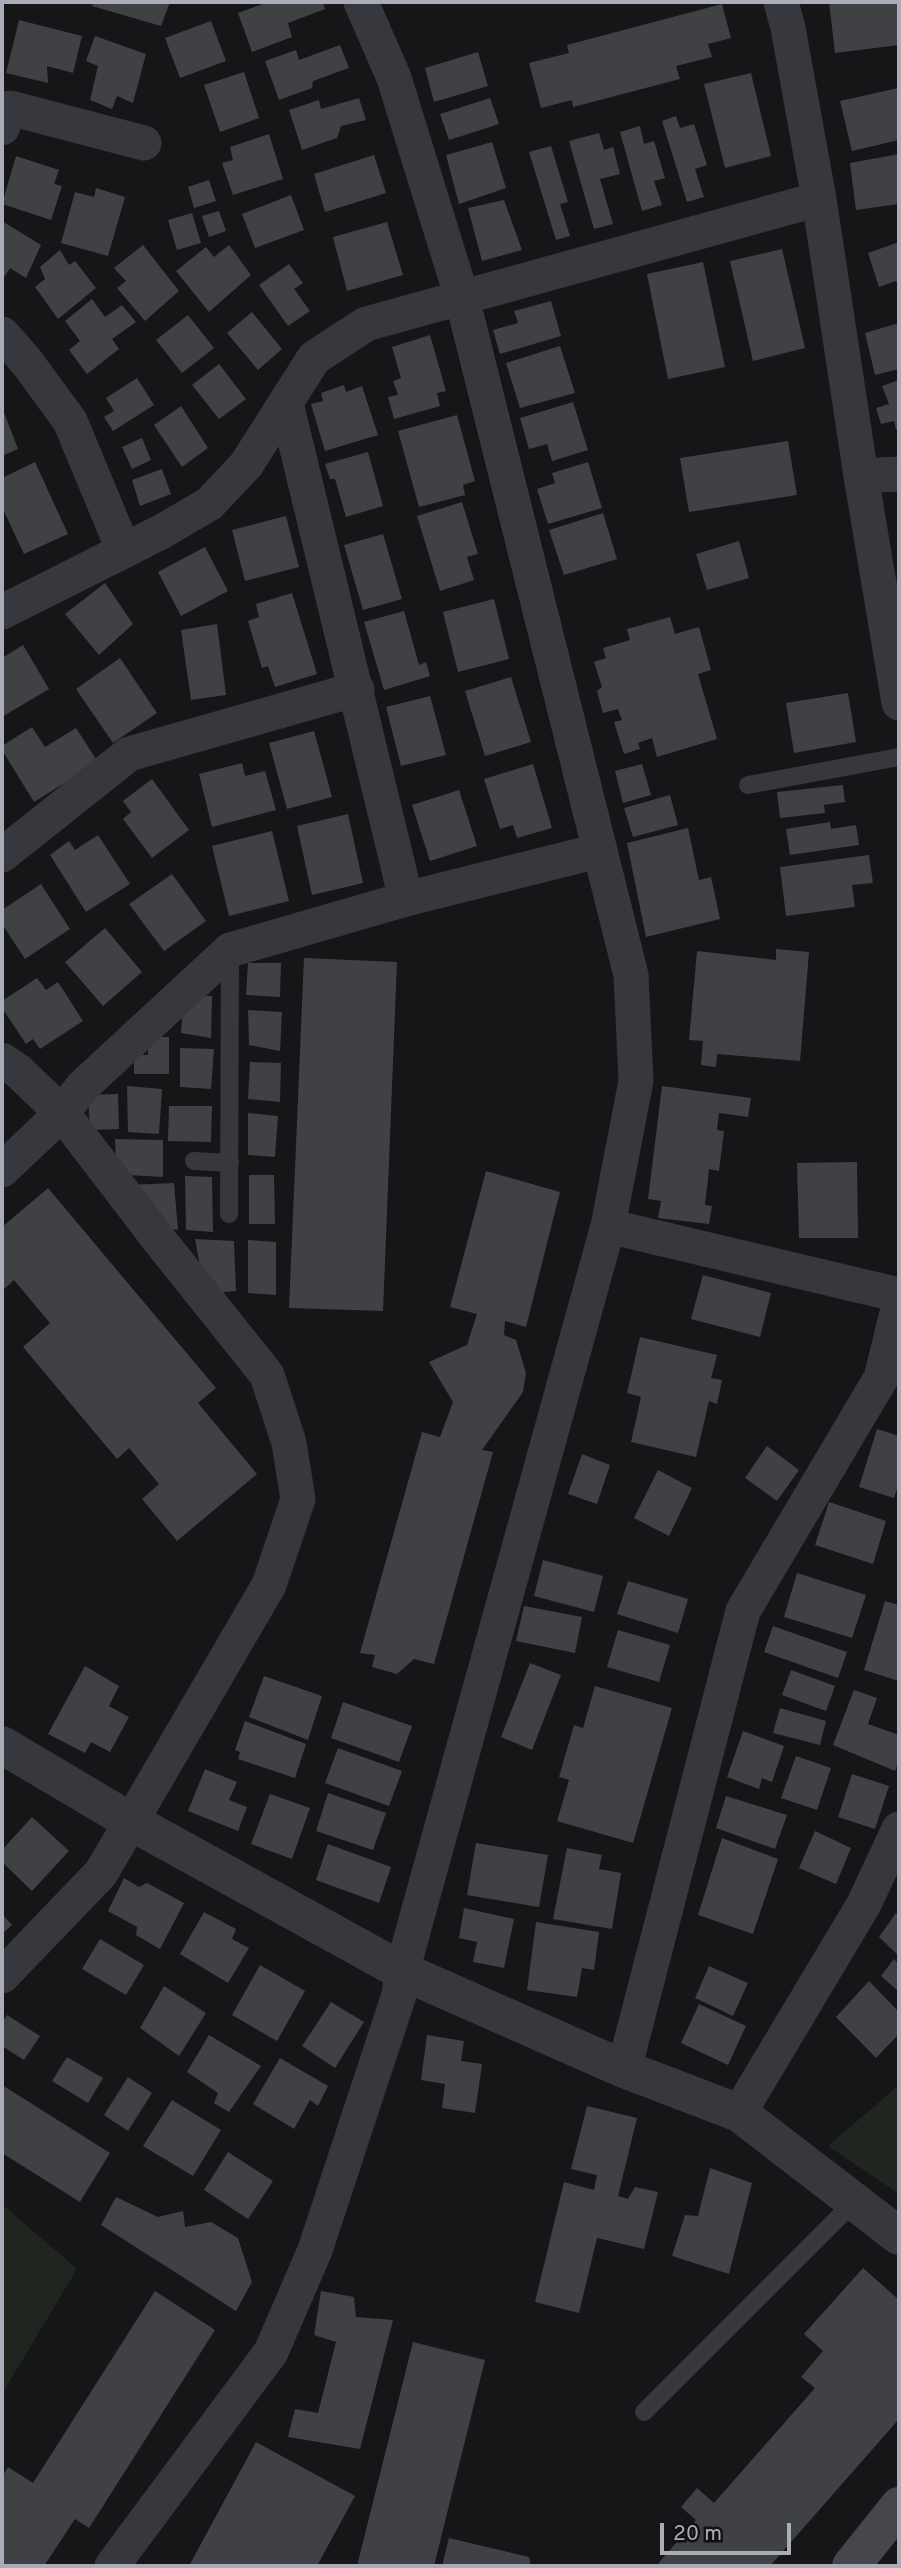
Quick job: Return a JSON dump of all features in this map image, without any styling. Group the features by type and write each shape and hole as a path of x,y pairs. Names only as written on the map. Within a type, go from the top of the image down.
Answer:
{"main road":[{"path":"851,2566 899,2506"}],"street":[{"path":"113,2566 271,2351 315,2250 398,1996 402,1971 608,1226 636,1081 631,975 462,298 394,78 361,2"},
{"path":"781,2 819,200 899,703"},
{"path":"2,128 10,107 144,143"},
{"path":"2,612 124,551 209,504 246,465 314,358 366,324 819,200"},
{"path":"2,335 26,361 70,421 124,551"},
{"path":"286,403 406,899"},
{"path":"861,476 899,474"},
{"path":"2,855 129,754 356,689"},
{"path":"2,1170 62,1113 82,1086 230,950 406,899 598,851"},
{"path":"2,1060 18,1071 62,1113 267,1375 289,1443 299,1499 269,1585 101,1873 2,1976"},
{"path":"608,1226 899,1295"},
{"path":"624,2069 743,1611 881,1378 899,1305"},
{"path":"2,1745 130,1821 402,1971 624,2069 739,2113 899,2236"},
{"path":"739,2113 864,1904 899,1829"}],"lane":[{"path":"748,785 899,757"},
{"path":"229,1214 230,950"},
{"path":"194,1161 230,1163"},
{"path":"644,2412 855,2201"}],"shaded area":[{"path":"899,2085 899,2194 828,2146"},
{"path":"2,2204 77,2269 2,2394"}],"building":[{"path":"94,2 170,2 161,26 92,6"},
{"path":"268,2 323,2 325,9 288,23 292,37 252,52 238,13"},
{"path":"829,2 897,2 899,45 835,53"},
{"path":"722,4 731,38 708,44 712,57 676,66 680,79 573,107 572,100 541,108 529,63 569,53 567,45"},
{"path":"19,20 82,36 73,73 47,66 48,83 6,73"},
{"path":"211,21 226,61 180,78 165,38"},
{"path":"95,36 146,54 133,103 117,96 112,109 90,100 98,66 86,61"},
{"path":"340,45 349,68 313,81 312,88 279,100 265,61 296,50 299,60"},
{"path":"478,52 488,86 434,102 425,68"},
{"path":"244,72 259,118 220,132 204,85"},
{"path":"751,73 771,156 725,168 704,84"},
{"path":"898,88 899,140 852,151 840,101"},
{"path":"359,98 366,120 341,126 337,138 302,150 289,110 319,100 321,109"},
{"path":"490,98 499,124 449,140 440,114"},
{"path":"676,116 680,128 694,124 707,165 695,169 704,197 687,202 662,121"},
{"path":"640,126 644,144 654,141 665,178 654,181 662,205 642,211 620,132"},
{"path":"599,133 604,150 613,147 620,174 600,179 613,224 594,229 569,141"},
{"path":"269,134 283,179 233,195 222,163 233,160 230,147"},
{"path":"492,142 506,188 459,204 446,155"},
{"path":"551,146 568,202 560,204 570,236 556,240 529,152"},
{"path":"899,154 899,204 856,210 850,163"},
{"path":"374,155 386,193 325,212 314,174"},
{"path":"16,156 59,170 54,184 62,186 51,220 2,204"},
{"path":"209,180 216,201 194,208 188,187"},
{"path":"96,188 125,197 108,256 61,243 75,192 94,197"},
{"path":"291,195 304,230 255,248 242,214"},
{"path":"504,200 522,250 482,261 468,208"},
{"path":"219,211 226,231 209,237 202,216"},
{"path":"192,213 201,243 177,250 168,220"},
{"path":"2,221 41,245 26,278 10,268 2,278"},
{"path":"387,222 403,275 347,291 333,237"},
{"path":"899,242 899,287 896,281 879,287 868,253"},
{"path":"143,245 179,291 145,321 117,288 126,281 114,268"},
{"path":"229,245 251,275 209,312 176,271 206,247 214,257"},
{"path":"782,249 805,348 753,361 730,261"},
{"path":"60,250 69,265 75,261 96,288 58,319 35,287 45,279 40,267"},
{"path":"703,262 725,367 668,379 647,274"},
{"path":"289,264 303,283 294,289 310,311 288,326 259,285"},
{"path":"92,299 105,317 122,305 136,322 112,339 119,349 87,374 69,350 80,341 65,321"},
{"path":"551,301 561,336 500,354 493,330 518,323 514,311"},
{"path":"252,312 282,349 258,370 227,333"},
{"path":"188,315 214,348 182,373 156,340"},
{"path":"899,323 899,369 875,375 865,333"},
{"path":"430,335 446,391 437,393 440,406 394,419 388,397 398,395 393,381 401,378 392,347"},
{"path":"560,346 575,393 520,408 506,363"},
{"path":"219,364 246,399 219,419 192,385"},
{"path":"137,378 154,405 113,431 104,417 114,411 106,398"},
{"path":"899,380 899,429 896,430 894,421 881,424 876,408 889,404 882,386"},
{"path":"344,385 346,392 362,386 378,435 325,451 311,404 323,401 321,393"},
{"path":"573,402 588,450 552,461 547,444 529,449 520,418"},
{"path":"181,406 208,448 182,467 154,425"},
{"path":"2,407 18,449 2,456"},
{"path":"457,415 475,481 463,485 465,495 419,507 398,431"},
{"path":"142,438 151,460 132,469 122,447"},
{"path":"788,441 797,495 689,512 680,458"},
{"path":"368,452 383,506 346,517 335,479 330,479 325,464"},
{"path":"35,462 68,534 24,554 2,507 2,478"},
{"path":"588,462 602,508 548,524 537,489 555,483 552,473"},
{"path":"162,469 171,494 140,506 132,480"},
{"path":"462,502 478,554 467,557 474,580 440,591 417,516"},
{"path":"603,513 617,559 564,575 549,530"},
{"path":"286,516 299,567 245,581 232,530"},
{"path":"383,534 402,599 363,610 344,545"},
{"path":"739,541 749,578 707,590 696,554"},
{"path":"205,547 228,591 181,616 158,572"},
{"path":"105,583 133,624 99,655 65,614"},
{"path":"292,593 317,674 275,687 268,666 262,668 248,621 259,617 256,604"},
{"path":"494,599 509,659 458,672 443,612"},
{"path":"404,611 419,665 426,662 430,676 384,690 364,622"},
{"path":"670,617 675,634 699,627 711,670 698,674 717,739 657,757 652,738 638,743 640,749 624,754 614,722 622,720 618,709 603,713 597,691 602,687 594,662 606,658 603,648 630,640 627,629"},
{"path":"217,624 226,695 191,700 181,630"},
{"path":"23,645 49,689 2,717 2,658"},
{"path":"120,658 157,713 113,743 76,689"},
{"path":"511,677 531,742 485,756 465,691"},
{"path":"848,693 856,742 794,753 786,703"},
{"path":"430,696 446,755 401,766 386,707"},
{"path":"32,727 45,747 76,728 98,762 34,802 2,750 2,746"},
{"path":"314,731 332,797 287,809 269,743"},
{"path":"242,763 245,776 265,771 276,810 212,827 199,774"},
{"path":"533,764 552,828 517,838 513,825 500,829 484,779"},
{"path":"642,764 651,795 623,803 615,771"},
{"path":"152,779 189,830 152,858 123,819 131,812 123,801"},
{"path":"843,785 845,802 824,805 825,813 780,818 777,792"},
{"path":"459,790 477,846 430,861 412,805"},
{"path":"670,795 678,825 633,837 624,808"},
{"path":"348,814 363,883 312,895 297,826"},
{"path":"830,822 831,829 856,825 859,845 790,855 786,829"},
{"path":"688,828 699,880 711,877 720,919 646,937 627,843"},
{"path":"272,831 289,901 229,916 212,846"},
{"path":"98,835 130,884 86,912 50,855 69,841 75,850"},
{"path":"869,855 873,883 852,885 855,907 786,916 780,867"},
{"path":"172,874 206,921 164,951 129,904"},
{"path":"41,884 70,929 25,959 2,924 2,910"},
{"path":"105,928 142,972 103,1006 65,962"},
{"path":"776,949 809,952 800,1061 717,1054 716,1067 701,1065 703,1041 689,1040 697,951 776,960"},
{"path":"304,958 397,962 383,1311 289,1308"},
{"path":"248,963 281,963 280,997 246,995"},
{"path":"37,978 46,990 58,982 83,1021 40,1049 33,1039 26,1044 2,1008 2,1001"},
{"path":"194,996 212,996 211,1038 181,1033 183,1006"},
{"path":"248,1010 282,1012 280,1051 249,1045"},
{"path":"148,1037 169,1037 169,1074 134,1074 134,1055 148,1055"},
{"path":"180,1048 214,1049 211,1089 180,1087"},
{"path":"250,1062 281,1063 280,1102 248,1099"},
{"path":"127,1086 162,1089 159,1134 128,1132"},
{"path":"662,1086 751,1098 748,1117 719,1113 717,1130 724,1131 719,1171 709,1169 705,1205 712,1206 709,1224 658,1218 661,1201 648,1199"},
{"path":"118,1094 119,1129 90,1130 88,1095"},
{"path":"169,1106 212,1106 211,1142 168,1141"},
{"path":"248,1113 278,1116 275,1157 248,1155"},
{"path":"115,1139 163,1140 163,1177 128,1175 116,1162"},
{"path":"857,1162 858,1238 799,1238 797,1163"},
{"path":"486,1171 560,1192 526,1327 505,1321 504,1335 516,1340 526,1373 523,1392 482,1450 493,1452 434,1664 414,1659 397,1674 372,1667 375,1655 360,1653 422,1432 440,1437 453,1402 429,1362 467,1345 477,1314 450,1307"},
{"path":"249,1175 274,1175 275,1224 249,1224"},
{"path":"185,1176 212,1177 213,1232 186,1230"},
{"path":"174,1183 178,1230 161,1227 130,1185"},
{"path":"48,1188 216,1388 198,1403 257,1474 177,1541 142,1499 159,1484 129,1448 117,1459 23,1347 50,1323 14,1280 2,1291 2,1227"},
{"path":"195,1239 234,1241 236,1291 214,1293 199,1261"},
{"path":"248,1240 276,1242 276,1295 248,1293"},
{"path":"703,1275 771,1293 760,1337 691,1319"},
{"path":"640,1337 717,1355 711,1378 722,1380 717,1404 709,1401 696,1457 631,1442 641,1397 627,1393"},
{"path":"877,1429 899,1436 899,1483 894,1498 859,1487"},
{"path":"767,1446 799,1470 777,1501 745,1478"},
{"path":"582,1454 610,1465 597,1504 568,1494"},
{"path":"658,1470 692,1488 669,1536 634,1518"},
{"path":"829,1502 886,1521 873,1564 815,1545"},
{"path":"543,1560 603,1576 594,1612 534,1596"},
{"path":"797,1573 866,1595 852,1638 784,1617"},
{"path":"628,1581 688,1599 678,1633 617,1614"},
{"path":"885,1601 899,1605 899,1681 864,1670"},
{"path":"524,1606 582,1617 575,1653 516,1641"},
{"path":"773,1626 847,1652 838,1678 764,1652"},
{"path":"618,1630 670,1645 659,1682 607,1667"},
{"path":"530,1663 561,1675 532,1750 501,1737"},
{"path":"85,1666 119,1686 109,1706 129,1717 110,1752 91,1742 85,1753 48,1734"},
{"path":"791,1670 835,1686 826,1711 782,1695"},
{"path":"264,1676 322,1696 308,1740 249,1717"},
{"path":"595,1686 672,1708 633,1843 557,1821 569,1780 559,1777 574,1725 583,1728"},
{"path":"854,1690 877,1698 868,1724 899,1735 899,1760 895,1771 833,1745"},
{"path":"343,1702 412,1726 399,1762 331,1738"},
{"path":"780,1708 826,1721 820,1745 773,1733"},
{"path":"245,1721 306,1744 295,1778 238,1759 240,1752 235,1750"},
{"path":"743,1731 784,1746 772,1782 762,1778 759,1789 727,1777"},
{"path":"338,1748 402,1771 389,1806 325,1783"},
{"path":"796,1756 831,1768 817,1810 781,1798"},
{"path":"205,1769 237,1782 229,1800 247,1807 238,1831 188,1811"},
{"path":"852,1774 889,1786 875,1829 838,1817"},
{"path":"328,1793 386,1813 373,1850 316,1831"},
{"path":"270,1794 310,1808 292,1859 251,1844"},
{"path":"726,1796 787,1815 775,1849 716,1828"},
{"path":"32,1817 69,1851 32,1891 2,1862 2,1850"},
{"path":"815,1831 851,1848 836,1884 799,1868"},
{"path":"722,1838 778,1859 753,1934 698,1915"},
{"path":"476,1843 548,1855 539,1907 467,1895"},
{"path":"328,1844 391,1867 379,1903 316,1880"},
{"path":"567,1848 602,1855 599,1869 621,1873 612,1929 553,1919"},
{"path":"124,1878 139,1887 147,1883 184,1903 160,1949 136,1935 137,1927 108,1911"},
{"path":"464,1908 514,1919 504,1968 473,1962 477,1942 459,1938"},
{"path":"204,1912 236,1929 232,1939 249,1948 228,1983 180,1954"},
{"path":"896,1913 899,1916 899,1956 879,1937"},
{"path":"2,1914 12,1925 2,1934"},
{"path":"536,1922 599,1932 594,1970 582,1968 577,1997 527,1990"},
{"path":"100,1939 144,1965 126,1995 82,1969"},
{"path":"894,1959 899,1965 899,1992 881,1976"},
{"path":"260,1965 305,1991 277,2041 232,2015"},
{"path":"709,1966 748,1983 733,2016 695,1998"},
{"path":"869,1981 899,2012 899,2034 876,2058 836,2017"},
{"path":"164,1986 206,2013 179,2056 140,2028"},
{"path":"331,2002 364,2022 335,2068 302,2046"},
{"path":"699,2004 746,2026 728,2065 681,2043"},
{"path":"7,2015 40,2036 24,2060 2,2046 2,2023"},
{"path":"209,2035 261,2066 229,2112 214,2103 218,2093 187,2072"},
{"path":"427,2035 464,2041 461,2061 482,2064 475,2113 442,2108 445,2084 421,2080"},
{"path":"67,2057 103,2078 88,2103 52,2081"},
{"path":"280,2058 328,2086 318,2106 310,2100 294,2129 253,2104"},
{"path":"128,2077 152,2093 128,2131 104,2115"},
{"path":"2,2085 110,2153 80,2202 2,2153"},
{"path":"172,2100 221,2130 193,2176 143,2146"},
{"path":"587,2106 637,2118 618,2196 628,2199 635,2187 658,2192 644,2249 597,2238 579,2313 535,2302 564,2182 594,2190 597,2175 571,2169"},
{"path":"228,2152 273,2181 248,2219 204,2190"},
{"path":"710,2168 752,2183 729,2274 672,2256 685,2215 698,2216"},
{"path":"116,2197 158,2217 183,2211 185,2227 211,2222 238,2238 252,2282 236,2311 101,2225"},
{"path":"863,2268 899,2300 899,2419 770,2566 656,2566 696,2520 681,2507 697,2488 714,2503 815,2388 801,2377 823,2351 804,2334"},
{"path":"155,2291 215,2330 89,2528 75,2519 44,2566 2,2566 2,2477 8,2467 33,2483"},
{"path":"321,2291 354,2297 356,2317 393,2320 360,2449 288,2437 295,2409 318,2413 336,2342 314,2335"},
{"path":"413,2342 485,2360 434,2566 357,2566"},
{"path":"256,2442 355,2496 317,2566 189,2566"},
{"path":"449,2538 529,2557 531,2566 442,2566"}]}
